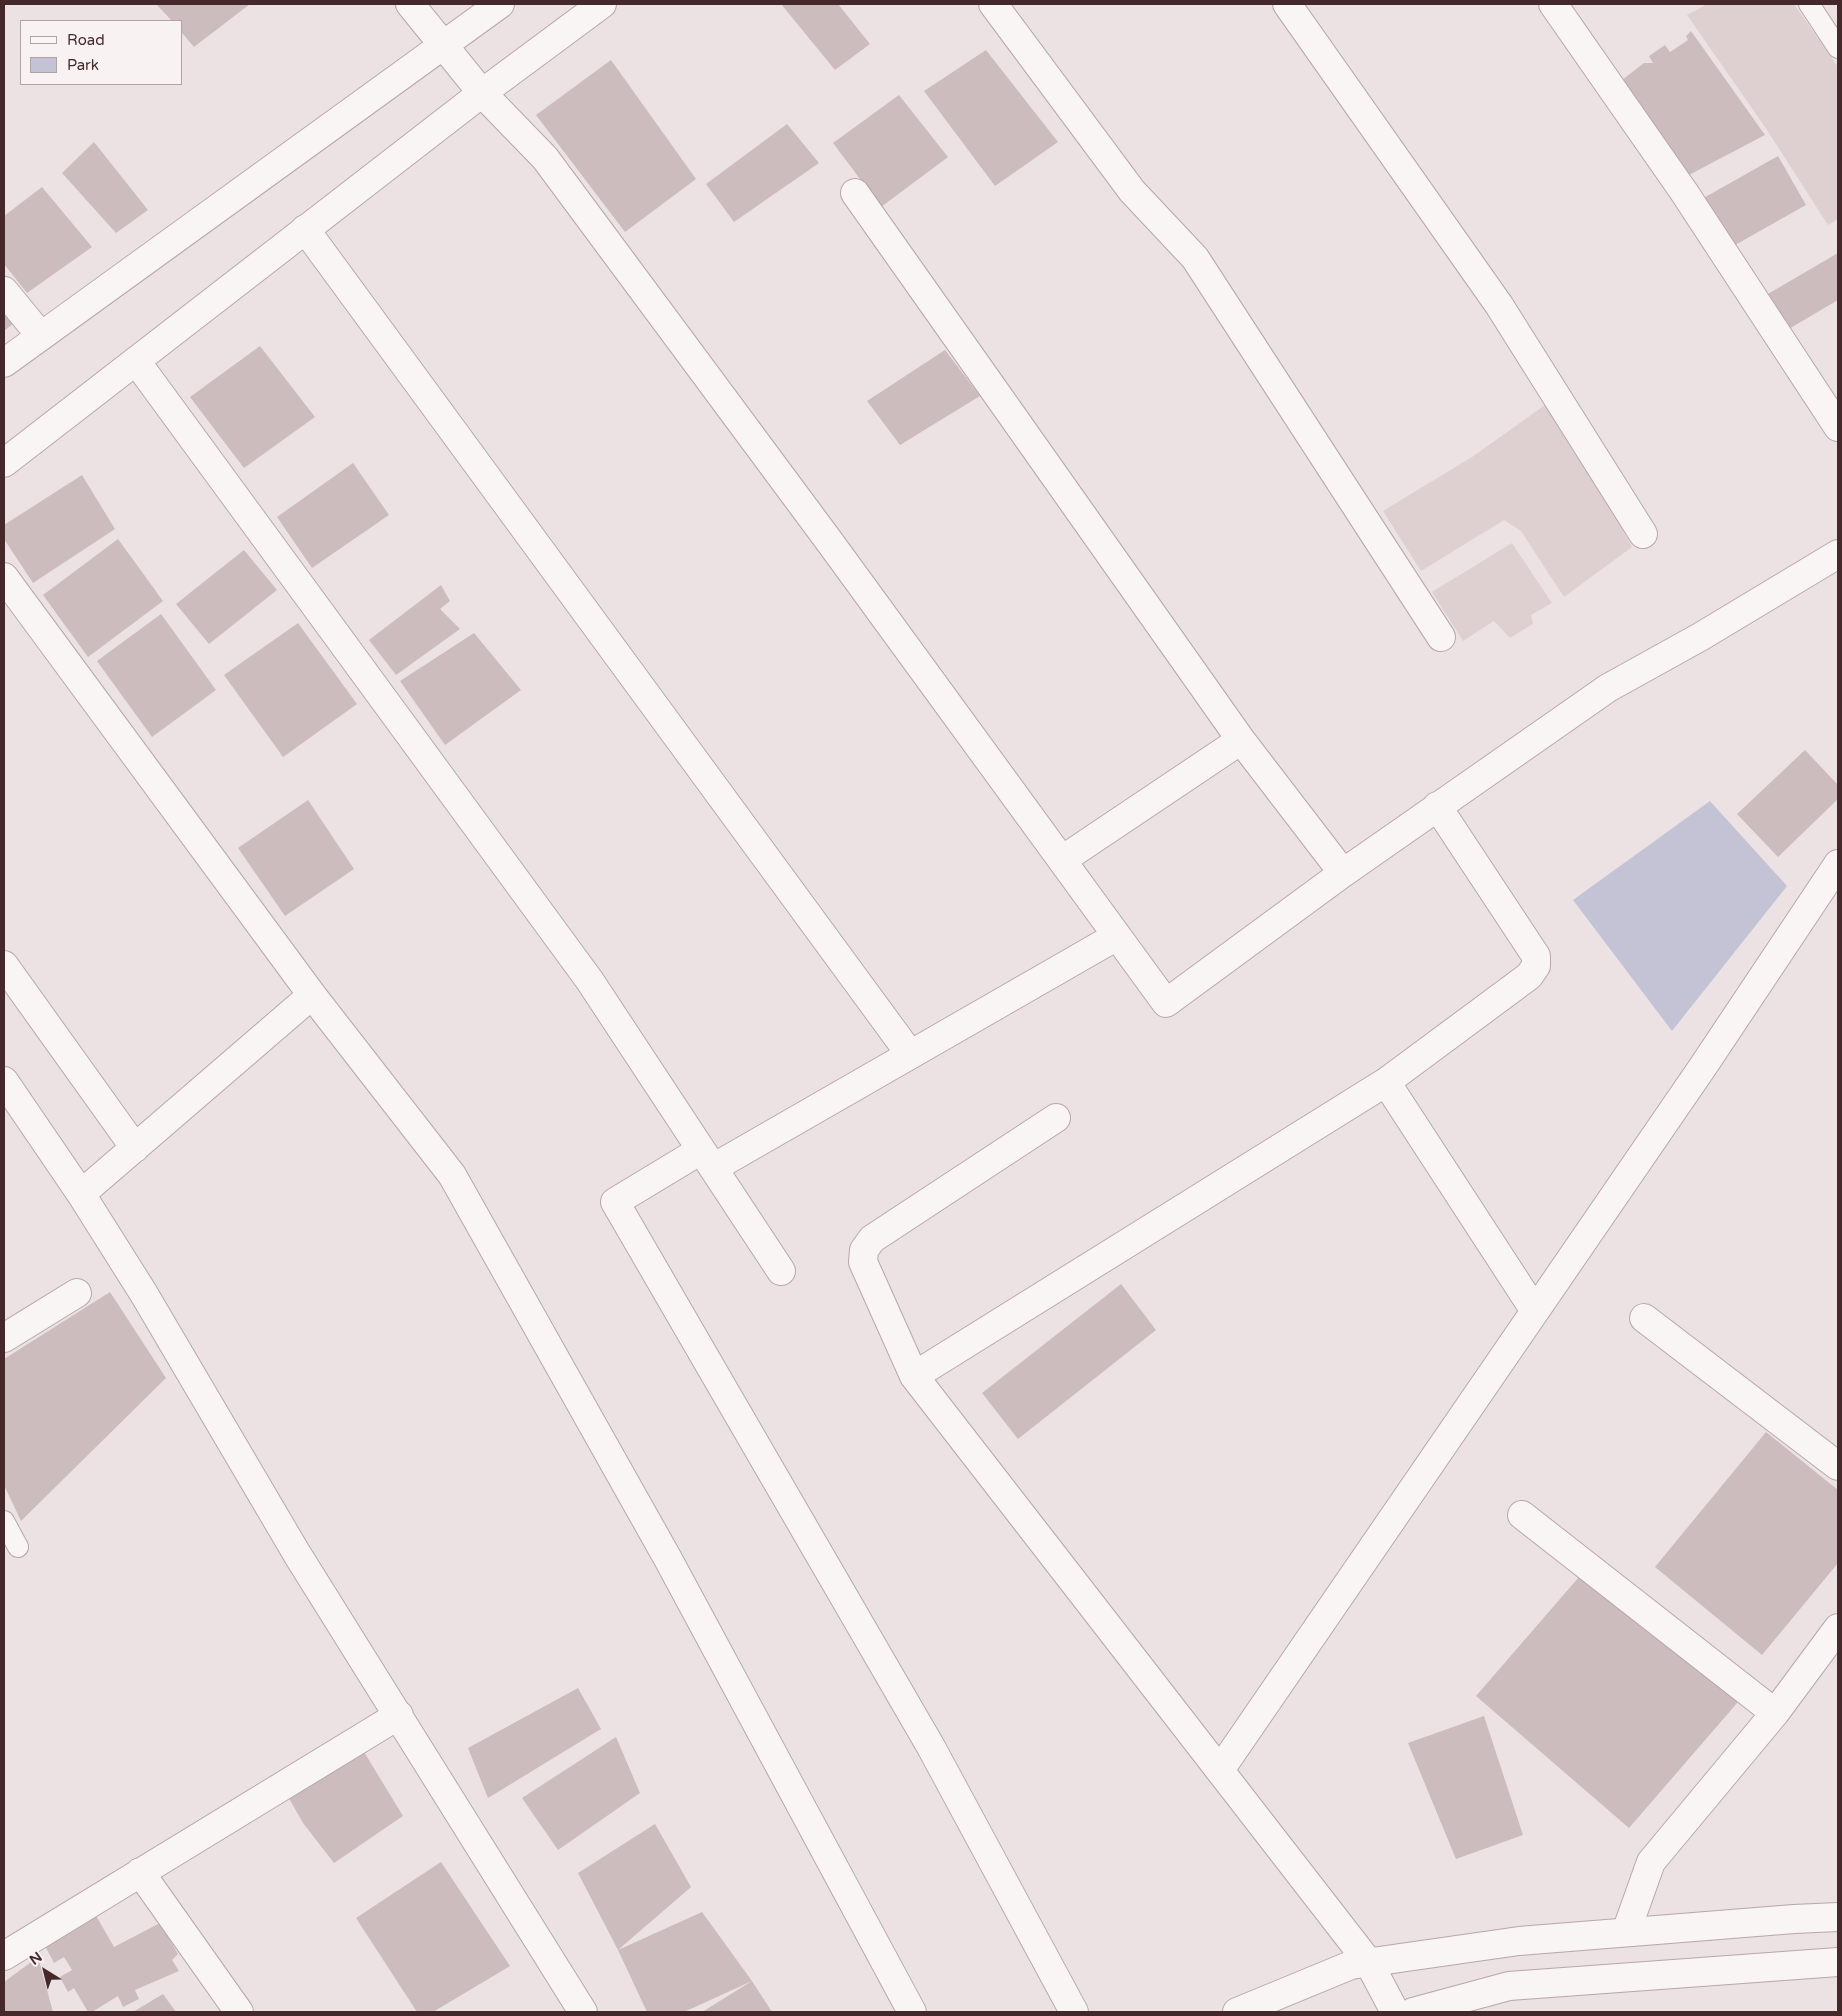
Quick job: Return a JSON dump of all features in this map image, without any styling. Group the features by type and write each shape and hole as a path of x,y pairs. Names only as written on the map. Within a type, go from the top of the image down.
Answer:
{"street":[{"path":"410,4 482,93 545,158 829,541 1166,1003 1343,872 1608,688 1700,637 1838,554"},
{"path":"4,364 500,4"},
{"path":"4,463 482,93 602,4"},
{"path":"993,4 1132,191 1196,258 1441,637"},
{"path":"1287,4 1498,305 1643,534"},
{"path":"1554,4 1684,192 1838,427"},
{"path":"855,193 1241,740 1343,872"},
{"path":"305,229 910,1054"},
{"path":"4,291 41,336"},
{"path":"136,361 590,981 781,1271"},
{"path":"4,577 312,995 452,1175 668,1559 912,2012"},
{"path":"1062,860 1241,740"},
{"path":"914,1376 1386,1082 1529,976 1536,966 1536,956 1437,806"},
{"path":"1220,1770 1704,1065 1838,864"},
{"path":"1074,2012 931,1747 615,1202 707,1159 910,1054 1117,936"},
{"path":"4,965 135,1148"},
{"path":"81,1194 312,995"},
{"path":"4,1080 81,1194 144,1294 297,1554 583,2012"},
{"path":"1386,1082 1535,1311"},
{"path":"1056,1118 872,1239 864,1250 863,1262 914,1376 1369,1963 1395,2012"},
{"path":"4,1338 77,1293"},
{"path":"1644,1318 1838,1466"},
{"path":"1522,1515 1775,1713"},
{"path":"1626,1932 1651,1862 1775,1713 1838,1628"},
{"path":"4,1956 399,1715"},
{"path":"140,1872 238,2012"},
{"path":"1237,2012 1351,1965 1519,1941 1838,1917"},
{"path":"1413,2012 1508,1986 1838,1962"}],"lane":[{"path":"1808,4 1838,48"},
{"path":"4,1521 18,1547"}],"shaded area":[{"path":"1707,4 1794,4 1838,67 1838,219 1828,225 1765,127 1687,15"},
{"path":"1545,405 1612,511 1632,547 1564,597 1521,531 1504,520 1421,571 1383,511 1472,457"},
{"path":"1512,543 1552,603 1531,615 1533,624 1510,638 1494,621 1463,641 1432,592"}],"green space":[{"path":"1710,801 1787,886 1672,1031 1573,900"}],"building":[{"path":"156,4 250,4 194,47 182,33 182,20 171,20"},
{"path":"781,4 838,4 870,44 835,70"},
{"path":"1691,31 1765,135 1687,176 1622,80 1644,63 1653,63 1649,56 1665,45 1670,52 1688,40 1686,36"},
{"path":"986,50 1058,142 995,186 924,91"},
{"path":"611,60 696,179 625,232 536,115"},
{"path":"899,95 948,157 881,207 833,143"},
{"path":"787,124 819,163 734,222 706,184"},
{"path":"94,142 148,210 116,233 62,173"},
{"path":"1778,156 1806,205 1728,249 1700,200"},
{"path":"42,187 92,247 27,293 4,264 4,216"},
{"path":"1838,253 1838,300 1782,333 1761,298"},
{"path":"4,310 14,323 4,331"},
{"path":"260,346 315,417 244,468 190,397"},
{"path":"945,350 980,396 900,445 867,401"},
{"path":"353,463 389,515 312,568 277,517"},
{"path":"82,475 115,529 33,583 4,539 4,525"},
{"path":"118,539 163,601 88,657 43,595"},
{"path":"244,550 277,590 209,644 176,604"},
{"path":"441,585 450,601 440,609 460,629 396,675 369,640"},
{"path":"161,614 216,690 152,737 97,661"},
{"path":"298,623 357,704 283,757 224,675"},
{"path":"474,633 521,690 445,745 400,681"},
{"path":"1805,750 1838,785 1838,799 1778,857 1737,814"},
{"path":"308,800 354,869 285,916 238,848"},
{"path":"1121,1284 1156,1330 1018,1439 982,1393"},
{"path":"110,1292 166,1378 21,1521 4,1485 4,1359"},
{"path":"1766,1432 1838,1490 1838,1563 1762,1655 1655,1567"},
{"path":"1585,1570 1738,1702 1629,1828 1476,1696"},
{"path":"578,1688 601,1729 488,1798 468,1748"},
{"path":"1484,1716 1523,1835 1456,1859 1408,1743"},
{"path":"616,1737 640,1793 558,1850 522,1798"},
{"path":"364,1752 403,1816 334,1863 303,1823 282,1786"},
{"path":"655,1824 691,1887 618,1950 578,1873"},
{"path":"441,1862 510,1966 433,2012 417,2012 356,1918"},
{"path":"94,1912 114,1947 160,1923 178,1954 172,1960 179,1971 135,1990 139,1999 123,2007 118,1996 92,2012 88,2012 74,1988 68,1992 60,1977 72,1970 64,1957 54,1963 43,1942"},
{"path":"702,1912 752,1981 684,2012 647,2012 618,1950"},
{"path":"38,1957 53,2012 4,2012 4,1982"},
{"path":"752,1981 772,2012 702,2012"},
{"path":"163,1994 176,2012 133,2012"}]}
